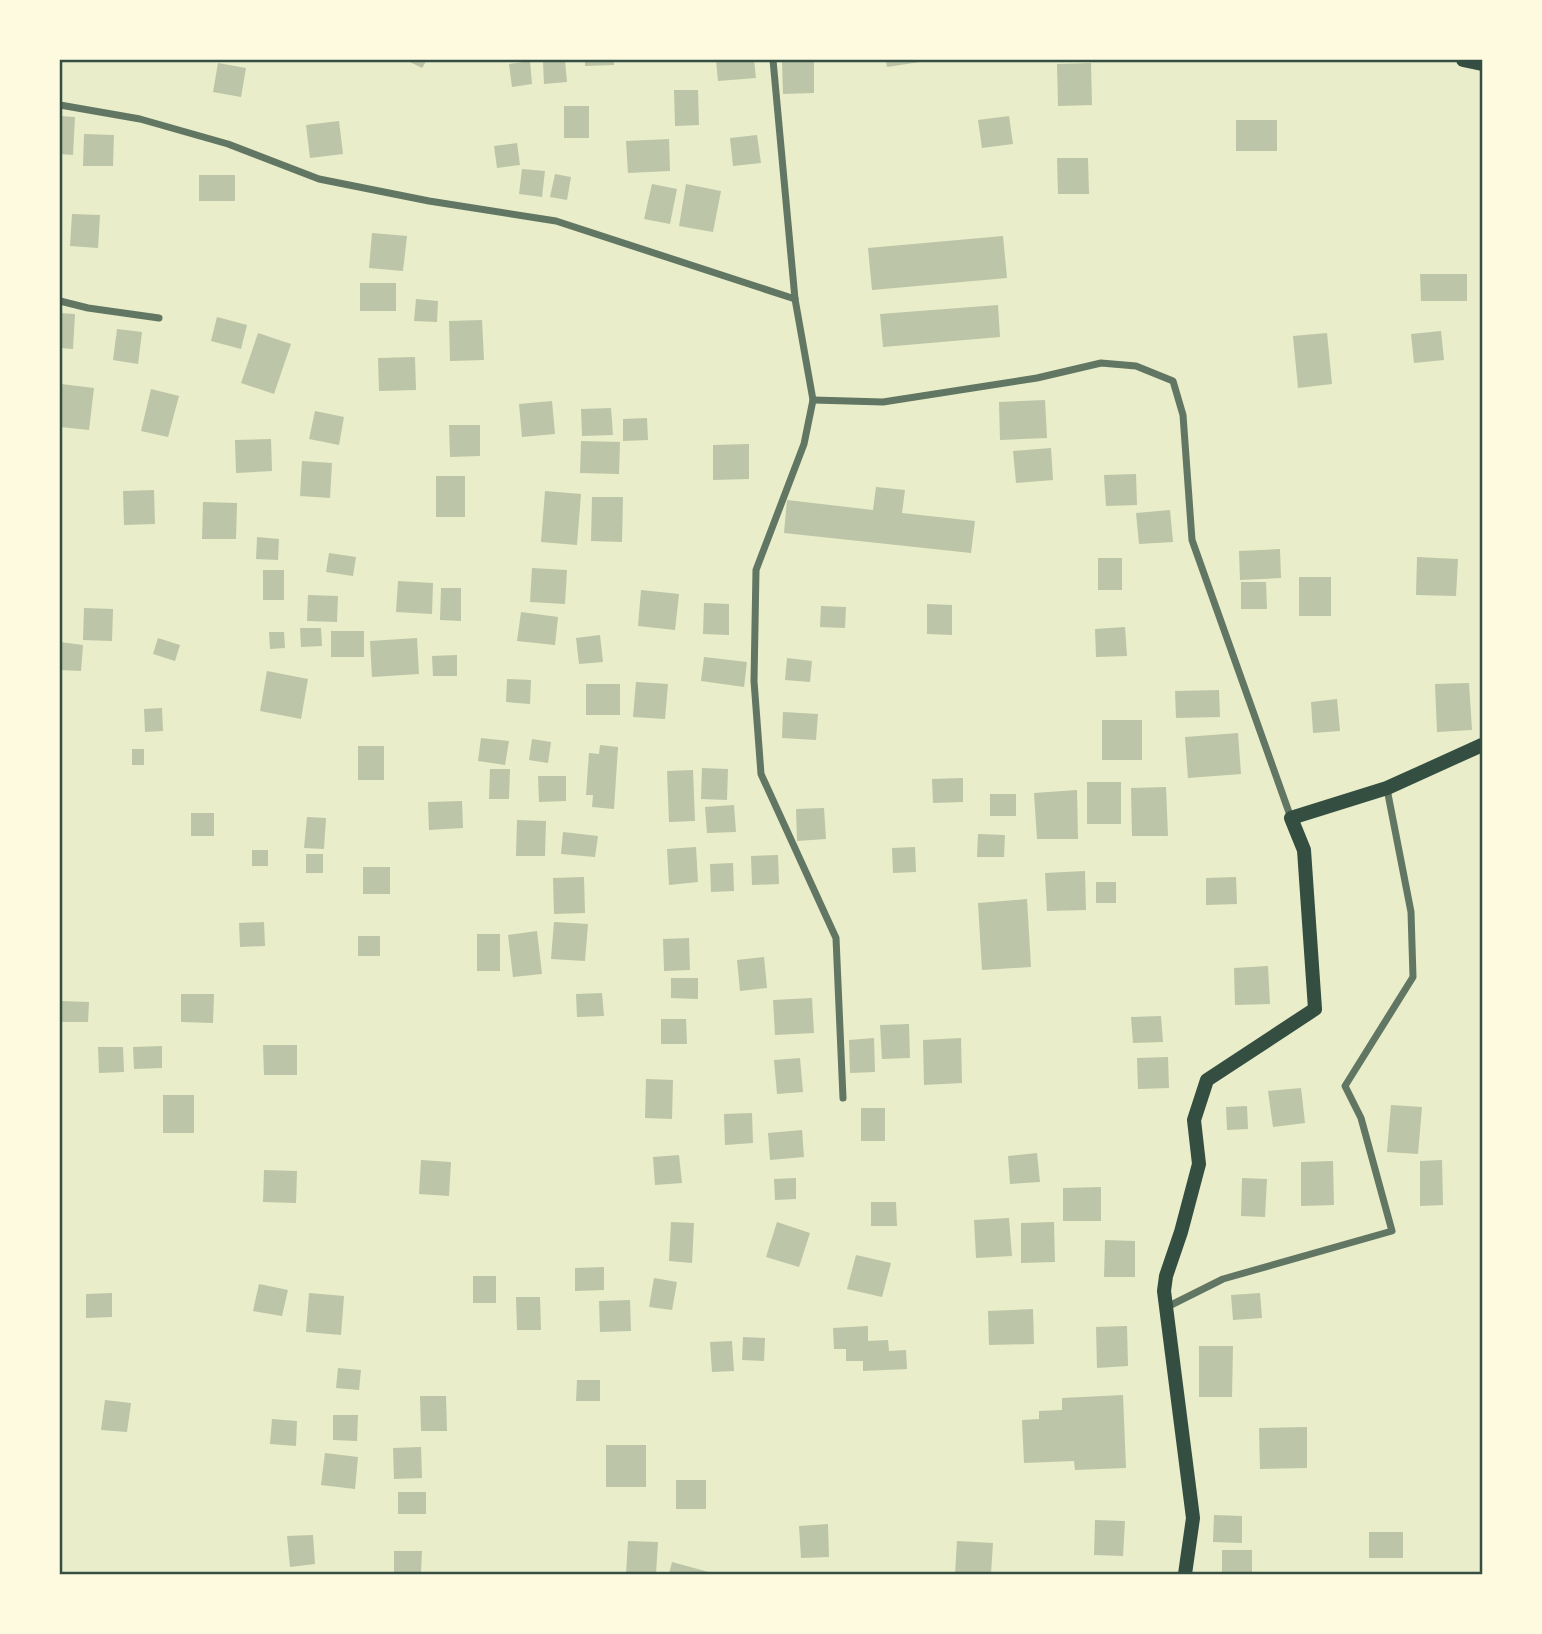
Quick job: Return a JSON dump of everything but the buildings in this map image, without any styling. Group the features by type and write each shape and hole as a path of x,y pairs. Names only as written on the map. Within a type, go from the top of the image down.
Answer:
{"main road":[{"path":"1463,60 1482,64"},
{"path":"1185,1574 1193,1518 1164,1298 1166,1276 1199,1164 1194,1120 1207,1080 1315,1009 1304,850 1291,818 1387,788 1482,745"}],"street":[{"path":"774,60 795,299 813,400 804,444 756,570 754,681 761,774 836,937 843,1098"},
{"path":"60,105 140,120 228,144 319,179 429,201 556,221 795,299"},
{"path":"60,301 88,308 159,318"},
{"path":"813,400 883,402 1037,378 1101,363 1136,366 1173,381 1183,415 1192,540 1291,818"},
{"path":"1167,1307 1223,1279 1392,1230 1361,1118 1345,1086 1413,977 1411,912 1387,788"}]}
